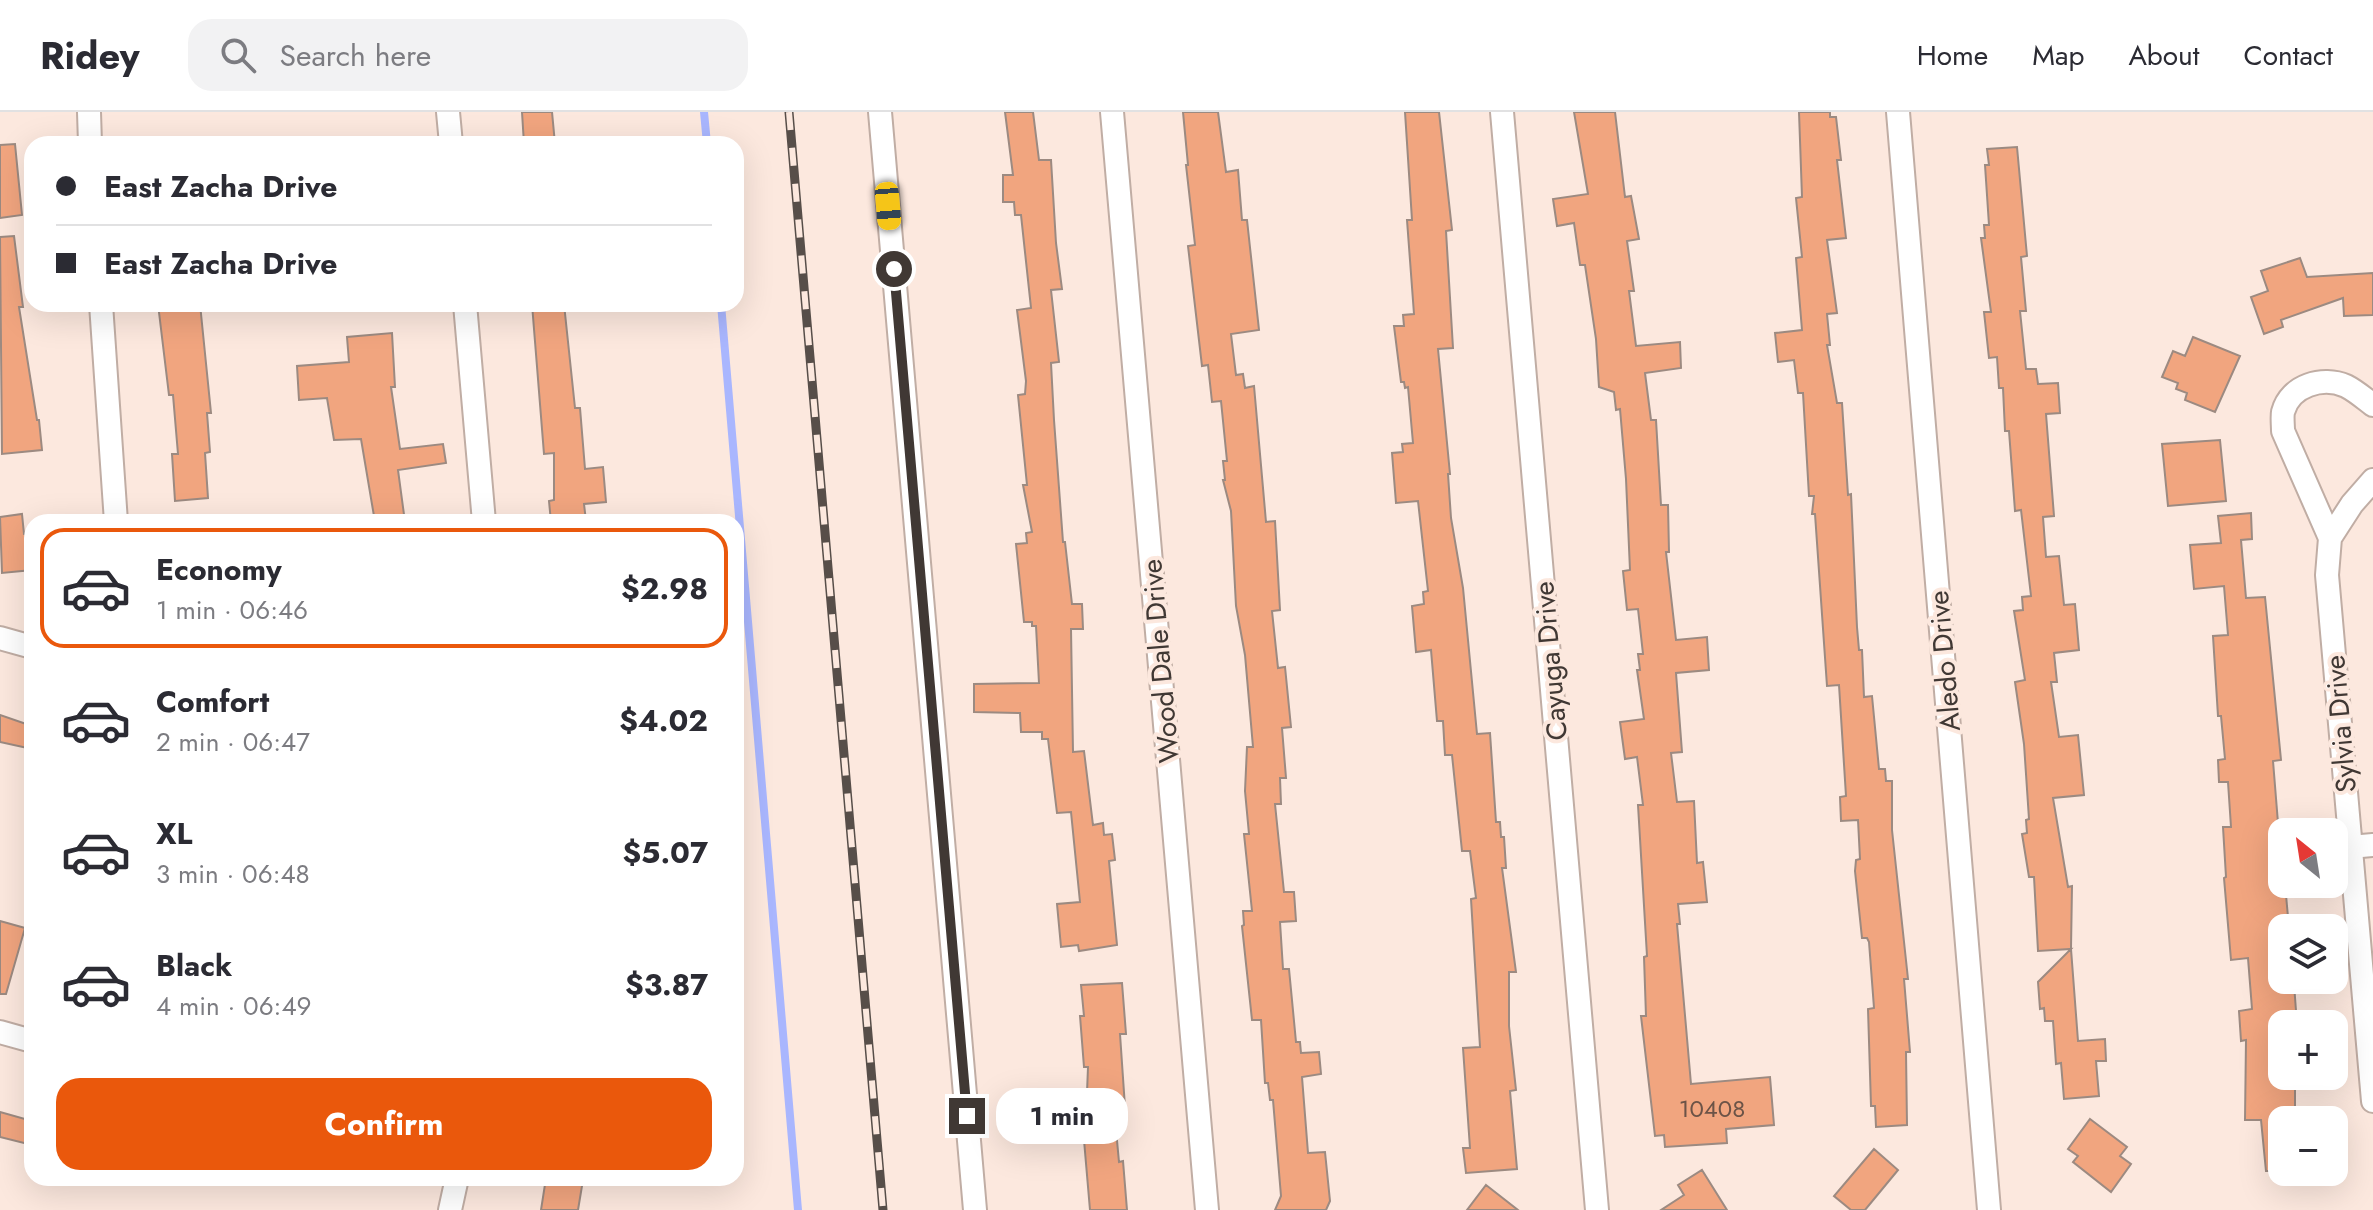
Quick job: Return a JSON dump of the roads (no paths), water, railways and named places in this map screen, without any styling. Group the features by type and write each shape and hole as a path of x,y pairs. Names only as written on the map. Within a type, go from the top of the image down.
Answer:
{"street":[{"path":"89,112 90,136"},
{"path":"448,112 450,136"},
{"path":"880,112 975,1210"},
{"name":"Wood Dale Drive","path":"1112,112 1207,1210"},
{"name":"Cayuga Drive","path":"1502,112 1597,1210"},
{"name":"Aledo Drive","path":"1898,112 1989,1210"},
{"path":"102,312 115,514"},
{"path":"466,312 483,514"},
{"name":"Sylvia Drive","path":"2330,538 2283,431 2283,412 2291,395 2312,383 2329,381 2348,387 2373,405"},
{"name":"Sylvia Drive","path":"2373,480 2352,504 2330,538 2327,575 2362,846 2373,1101"},
{"path":"0,638 24,645"},
{"path":"0,1032 24,1039"},
{"path":"450,1210 455,1186"}],"waterway":[{"path":"704,112 706,136"},
{"path":"722,312 739,514"},
{"path":"744,575 798,1210"}],"railway":[{"path":"789,112 883,1210"}]}
